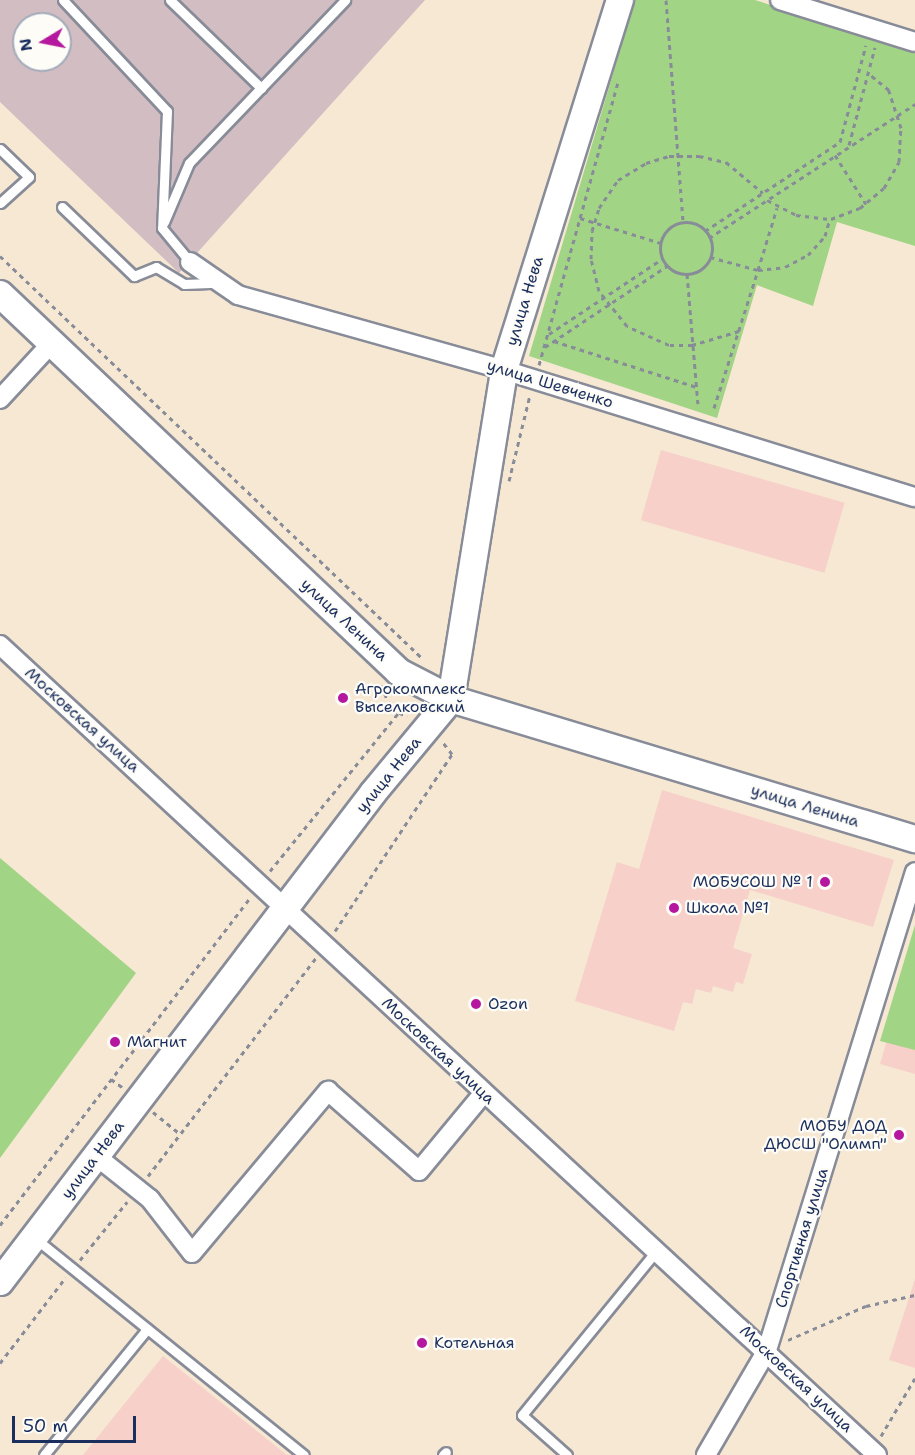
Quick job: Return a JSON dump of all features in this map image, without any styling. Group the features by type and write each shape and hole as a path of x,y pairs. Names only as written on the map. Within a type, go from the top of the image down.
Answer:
{"main road":[{"name":"улица Нева","path":"0,1282 373,793 451,699 504,370 620,0"},
{"name":"улица Ленина","path":"0,294 399,672 451,699 915,839"}],"street":[{"path":"780,0 915,42"},
{"name":"улица Шевченко","path":"190,262 238,296 535,379 915,497"},
{"path":"0,399 51,344"},
{"name":"Московская улица","path":"0,645 261,883 483,1094 767,1350 875,1453"},
{"name":"Спортивная улица","path":"706,1455 767,1350 915,872"},
{"path":"96,1156 138,1189 192,1253 328,1091 419,1171 483,1094"}],"lane":[{"path":"63,0 167,111 162,228 190,262"},
{"path":"170,0 261,88"},
{"path":"162,228 189,163 345,0"},
{"path":"0,149 29,177 0,203"},
{"path":"62,207 134,276 156,267 184,284 220,282"},
{"path":"34,1238 304,1455"},
{"path":"567,1455 522,1415 657,1250"},
{"path":"44,1455 147,1329"}],"path":[{"path":"666,0 683,223"},
{"path":"848,146 868,74 875,30"},
{"path":"705,231 840,142 875,30"},
{"path":"767,200 777,207 804,217 831,219 867,204 890,181 899,162 899,114 884,84 868,74"},
{"path":"507,490 543,348 618,80"},
{"path":"709,238 915,104"},
{"path":"739,331 692,345 669,345 646,338 627,326 603,298 591,259 594,222 618,180 646,163 678,155 726,162 763,193"},
{"path":"835,155 867,204"},
{"path":"714,408 777,207"},
{"path":"580,218 661,243"},
{"path":"710,257 758,270 785,267 808,255 825,236 831,219"},
{"path":"683,223 696,225 705,231 709,238 710,257 703,268 687,274 667,266 662,259 661,243 666,232 683,223"},
{"path":"0,256 420,657"},
{"path":"547,335 662,259"},
{"path":"543,348 667,266"},
{"path":"687,274 698,404"},
{"path":"554,341 696,387"},
{"path":"0,1226 261,883 399,712"},
{"path":"0,1364 326,945 452,754 438,735"},
{"path":"111,1079 124,1090"},
{"path":"149,1109 180,1134"},
{"path":"767,1350 866,1306 915,1295"},
{"path":"875,1453 915,1378"}],"shaded area":[{"path":"0,0 425,0 179,273 0,102"},
{"path":"661,450 845,503 824,573 641,520"},
{"name":"Школа №1","path":"662,790 894,860 873,927 750,890 733,948 752,954 743,984 736,982 733,992 713,986 711,993 696,989 692,1004 683,1002 674,1031 575,1001 617,862 639,869"},
{"path":"915,946 915,1074 880,1064"},
{"path":"915,1279 915,1368 889,1360"},
{"path":"163,1356 287,1455 83,1455"}],"green space":[{"path":"635,0 755,0 915,51 915,246 837,222 813,306 757,285 717,418 529,356"},
{"path":"0,858 136,973 0,1158"},
{"path":"915,925 915,1050 880,1041"}],"place":[{"name":"Агрокомплекс Выселковский","path":"343,698"},
{"name":"МОБУСОШ № 1","path":"825,882"},
{"name":"Школа №1","path":"674,908"},
{"name":"Ozon","path":"476,1004"},
{"name":"Магнит","path":"115,1042"},
{"name":"МОБУ ДОД ДЮСШ \"Олимп\"","path":"899,1135"},
{"name":"Котельная","path":"422,1343"}]}
